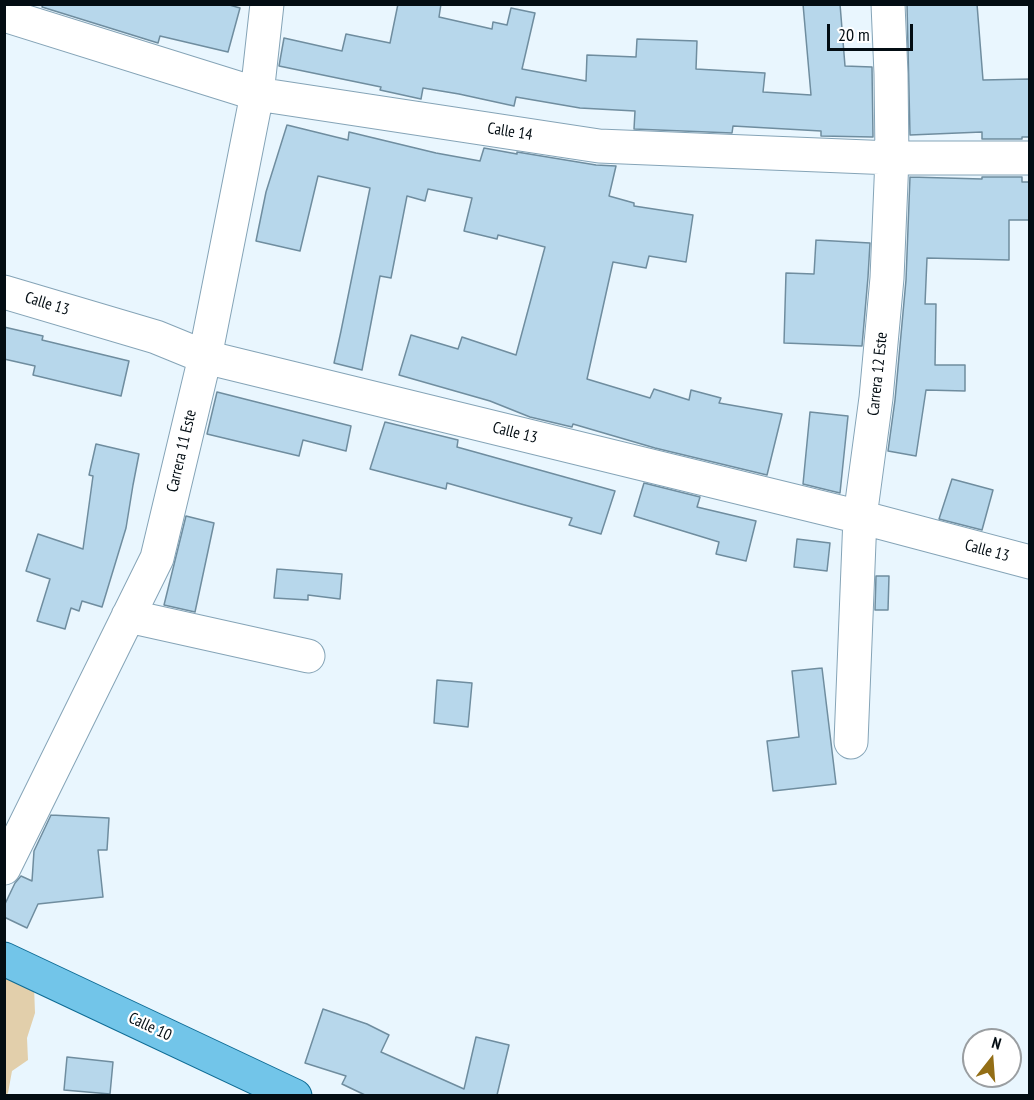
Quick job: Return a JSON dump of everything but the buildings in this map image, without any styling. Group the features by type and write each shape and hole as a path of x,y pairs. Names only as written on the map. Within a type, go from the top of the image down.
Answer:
{"main road":[{"name":"Calle 10","path":"4,959 295,1095"}],"street":[{"name":"Carrera 11 Este","path":"4,868 157,558 205,357 257,94 267,4"},
{"name":"Carrera 12 Este","path":"850,742 860,517 876,398 887,278 892,158 888,4"},
{"name":"Calle 14","path":"4,15 257,94 599,146 892,158 1029,158"},
{"name":"Calle 13","path":"4,292 156,337 205,357 860,517 1029,562"},
{"path":"128,616 308,656"}],"shaded area":[{"path":"5,972 34,986 35,1013 27,1038 28,1060 12,1071 8,1093 5,1096"}]}
